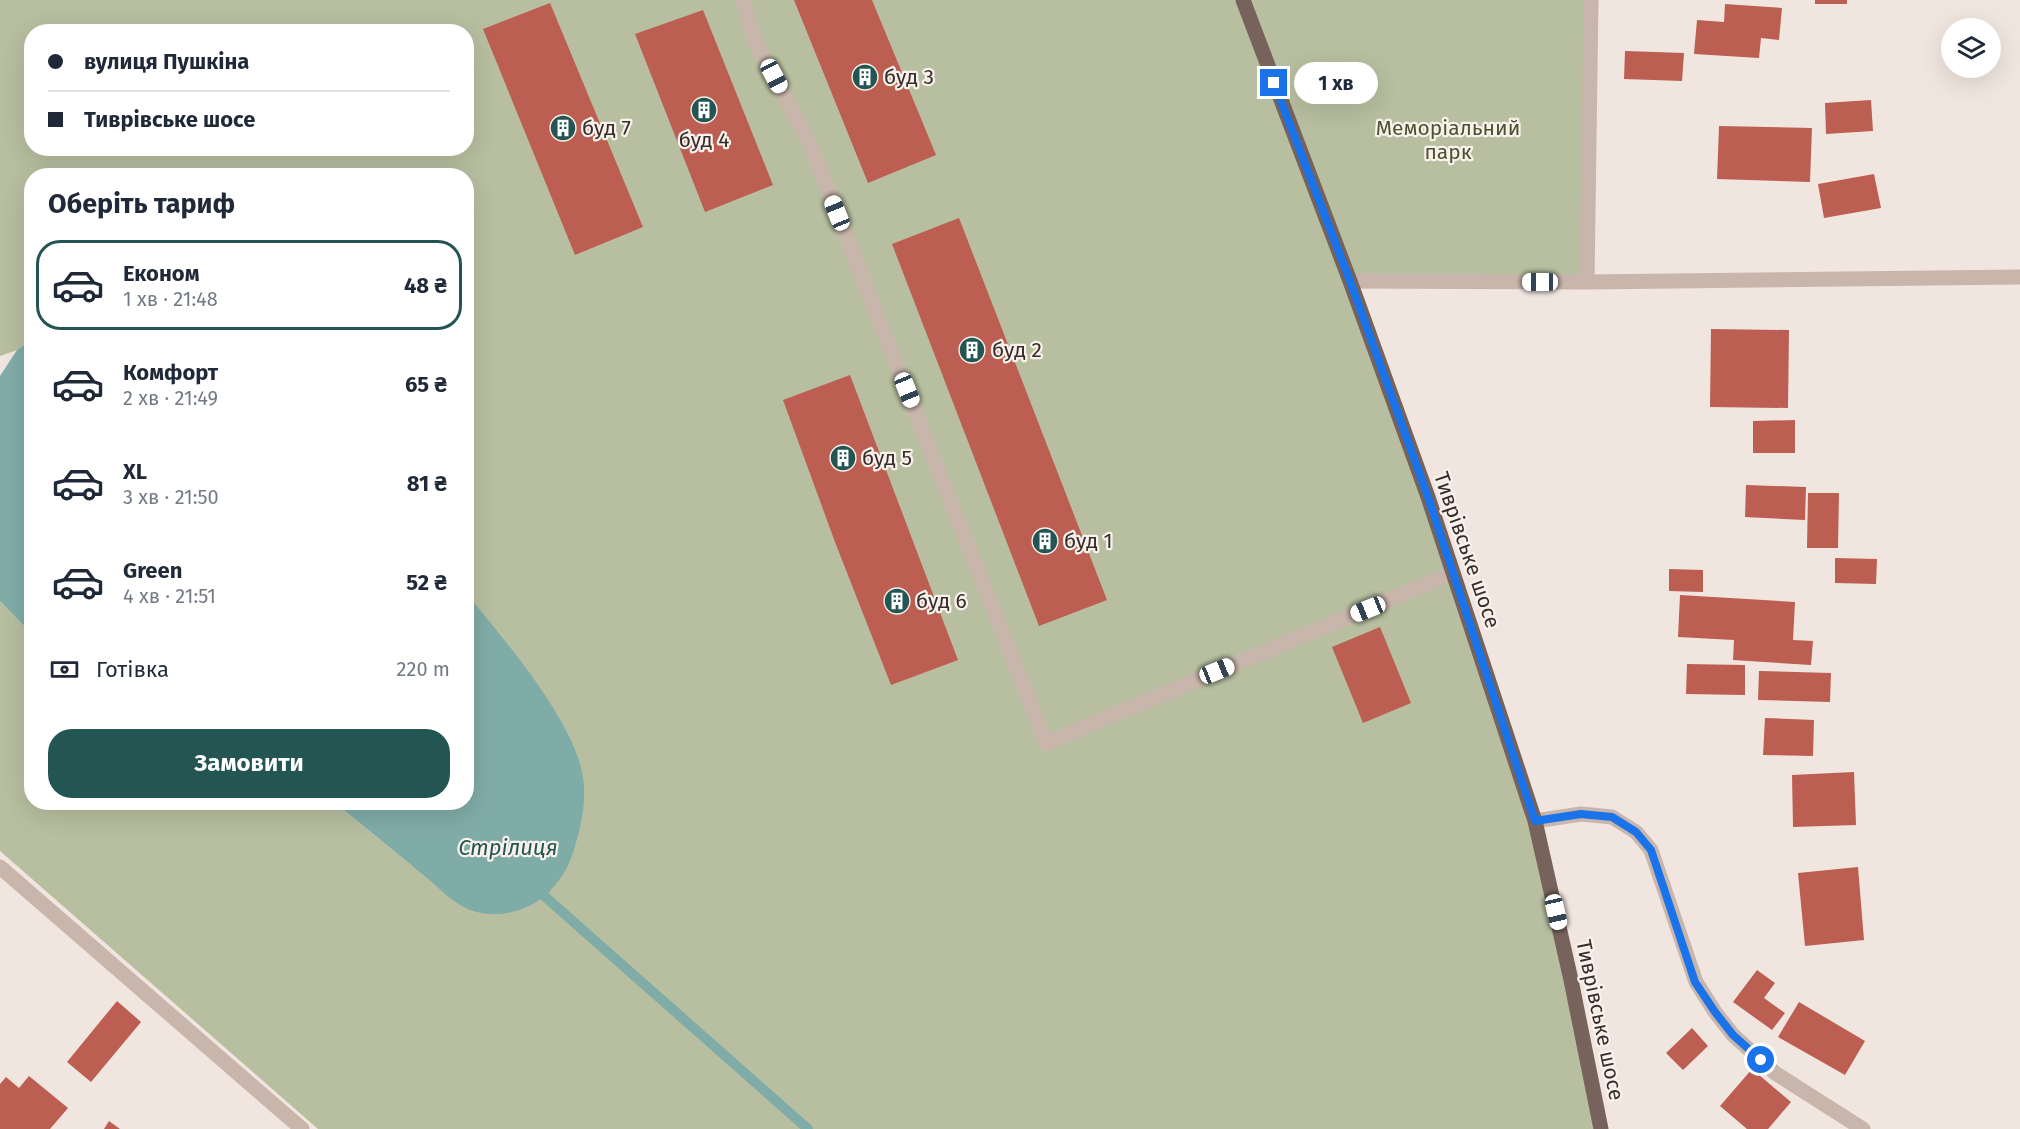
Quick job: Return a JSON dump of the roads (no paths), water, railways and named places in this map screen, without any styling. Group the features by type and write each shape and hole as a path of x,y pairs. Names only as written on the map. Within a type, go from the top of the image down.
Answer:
{"main road":[{"name":"Тиврівське шосе","path":"1243,0 1350,281 1428,497 1535,821 1571,980 1601,1129"}],"street":[{"path":"743,0 755,41 811,147 1046,743 1453,573"},
{"path":"1587,282 1591,0"},
{"path":"1350,281 1587,282 2020,277"},
{"path":"1535,821 1581,814 1612,817 1636,832 1651,850 1695,982 1715,1012 1733,1035 1775,1073 1863,1129"},
{"path":"0,867 302,1129"}],"water":[{"path":"24,345 24,626 0,601 0,376 17,350"},
{"name":"Стрілиця","path":"474,603 519,659 555,711 579,762 584,785 584,806 572,854 564,873 550,891 533,904 502,914 480,913 459,904 344,810 474,810"}],"waterway":[{"path":"534,887 808,1129"}],"place":[{"name":"буд 3","path":"865,77"},
{"name":"буд 4","path":"704,110"},
{"name":"буд 7","path":"563,128"},
{"name":"буд 2","path":"972,350"},
{"name":"буд 5","path":"843,458"},
{"name":"буд 1","path":"1045,541"},
{"name":"буд 6","path":"897,601"}],"park label":[{"name":"Меморіальний парк","path":"1448,140"}]}
